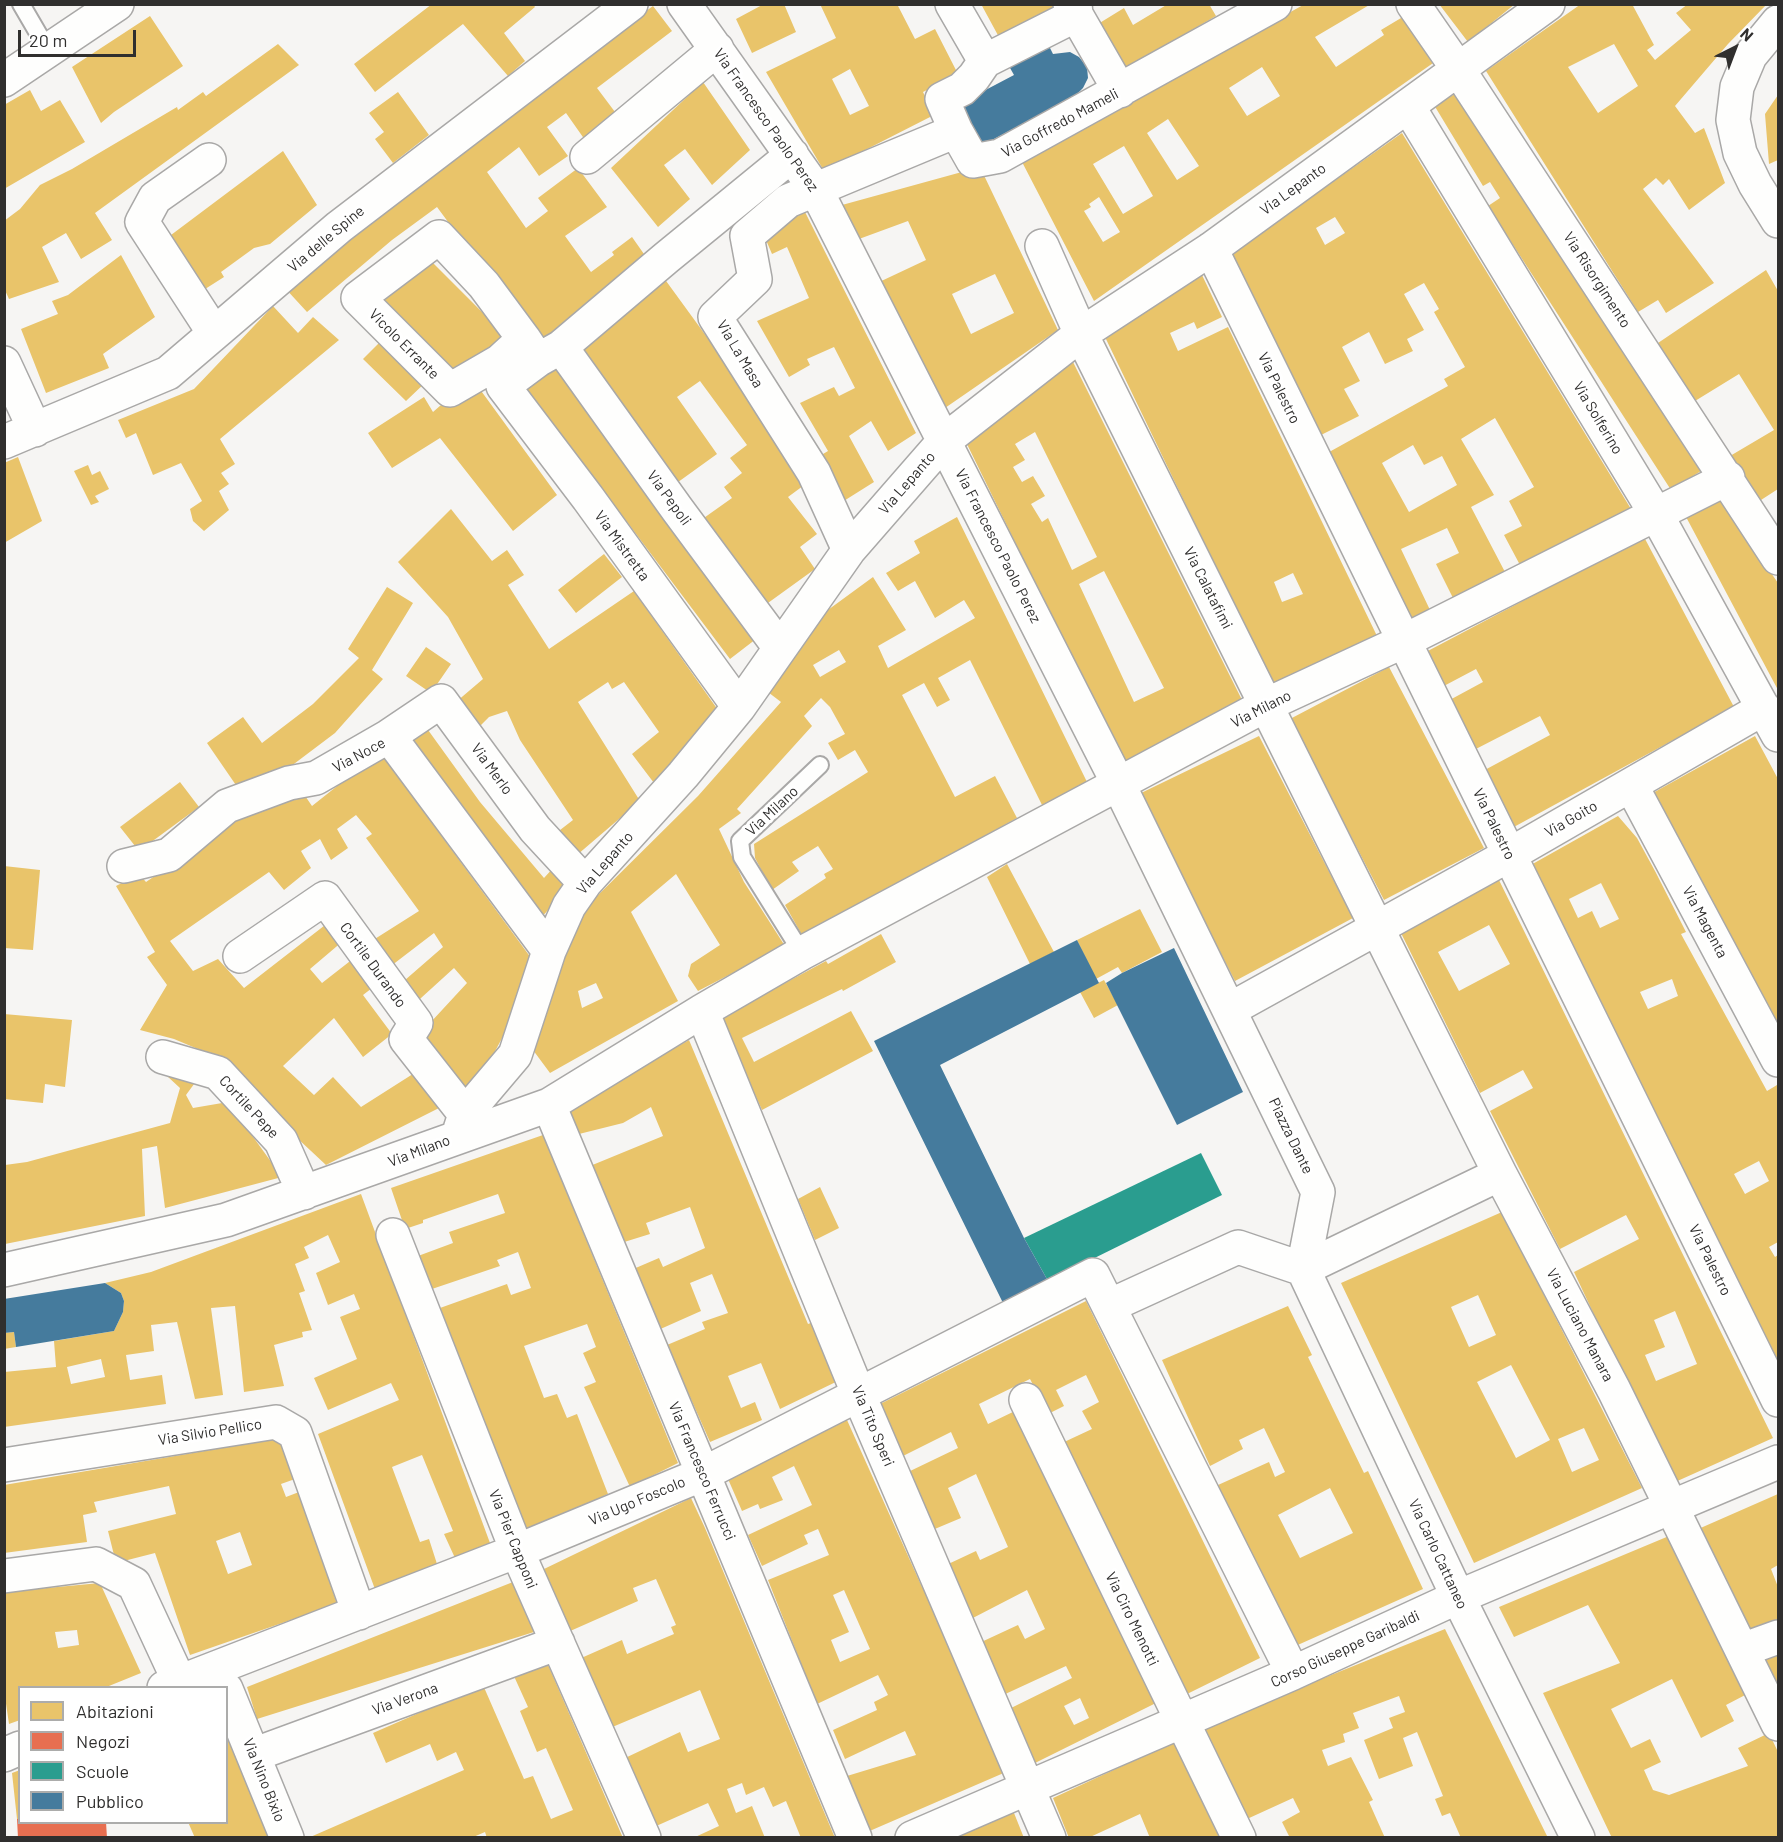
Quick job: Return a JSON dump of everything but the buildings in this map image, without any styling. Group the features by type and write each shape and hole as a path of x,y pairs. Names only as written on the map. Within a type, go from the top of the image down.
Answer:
{"street":[{"path":"4,80 49,52 117,4"},
{"name":"Via delle Spine","path":"4,442 168,374 339,227 631,4"},
{"name":"Via Francesco Paolo Perez","path":"684,4 816,190 1119,785 1229,1010"},
{"path":"952,4 985,61"},
{"name":"Via Goffredo Mameli","path":"956,131 973,160 1000,156 1119,91 1238,14 1275,4"},
{"name":"Via Risorgimento","path":"1413,4 1779,558"},
{"name":"Via Lepanto","path":"462,1125 514,1055 549,951 569,906 585,884 683,775 739,707 849,550 944,441 1081,334 1211,249 1548,4"},
{"path":"816,190 956,131 942,99 962,89 985,61 1074,8 1119,91"},
{"path":"1779,22 1770,29 1750,56 1737,87 1733,120 1740,153 1755,184 1779,221"},
{"path":"587,157 717,49"},
{"name":"Via Solferino","path":"1408,106 1656,514 1771,721"},
{"name":"Vicolo Errante","path":"503,386 541,349 666,258 792,156"},
{"path":"209,160 154,198 142,222 214,333"},
{"name":"Via La Masa","path":"816,190 788,201 747,236 755,279 715,317 814,473 849,550"},
{"name":"Vicolo Errante","path":"439,237 541,349 500,361 450,390 358,298 439,237"},
{"name":"Via Calatafimi","path":"1042,246 1081,334 1377,928"},
{"name":"Via Palestro","path":"1211,249 1779,1400"},
{"name":"Via Pepoli","path":"541,349 677,509 780,648"},
{"path":"4,363 35,430"},
{"name":"Via Mistretta","path":"503,386 588,498 739,707"},
{"name":"Via Milano","path":"4,1270 226,1220 304,1193 462,1125 549,1105 802,953 1266,705 1404,641 1728,478"},
{"name":"Via Merlo","path":"388,736 441,701 535,829 585,884"},
{"name":"Via Goito","path":"1229,1010 1509,855 1630,784 1771,721"},
{"name":"Via Noce","path":"124,866 169,855 227,806 289,783 316,778 388,736 549,951"},
{"name":"Via Magenta","path":"1630,784 1779,1060"},
{"name":"Cortile Durando","path":"240,956 325,898 416,1023 406,1039 462,1125"},
{"name":"Via Luciano Manara","path":"1377,928 1500,1174 1614,1390 1779,1724"},
{"name":"Piazza Dante","path":"1229,1010 1318,1192 1303,1269"},
{"name":"Via Tito Speri","path":"702,1011 858,1393 1049,1838"},
{"name":"Cortile Pepe","path":"163,1057 218,1073 281,1141 304,1193"},
{"name":"Via Francesco Ferrucci","path":"549,1105 855,1838"},
{"path":"1293,1673 1110,1306 1238,1248 1303,1269 1500,1174"},
{"name":"Via Pier Capponi","path":"393,1235 517,1551 644,1838"},
{"name":"Via Carlo Cattaneo","path":"1303,1269 1458,1597 1578,1838"},
{"name":"Via Ugo Foscolo","path":"172,1684 223,1681 360,1613 703,1474 1093,1275 1110,1306"},
{"name":"Via Ciro Menotti","path":"1026,1400 1239,1838"},
{"name":"Via Silvio Pellico","path":"4,1465 276,1422 295,1433 360,1613"},
{"name":"Corso Giuseppe Garibaldi","path":"912,1838 1293,1673 1458,1597 1779,1462"},
{"path":"4,1576 96,1564 134,1584 172,1684"},
{"path":"1742,1650 1779,1637"},
{"name":"Via Verona","path":"253,1755 558,1643"},
{"name":"Via Nino Bixio","path":"228,1693 287,1838"},
{"path":"4,1755 18,1749"}],"lane":[{"path":"21,4 49,52"},
{"name":"Via Milano","path":"802,953 742,857 740,841 820,765"}]}
